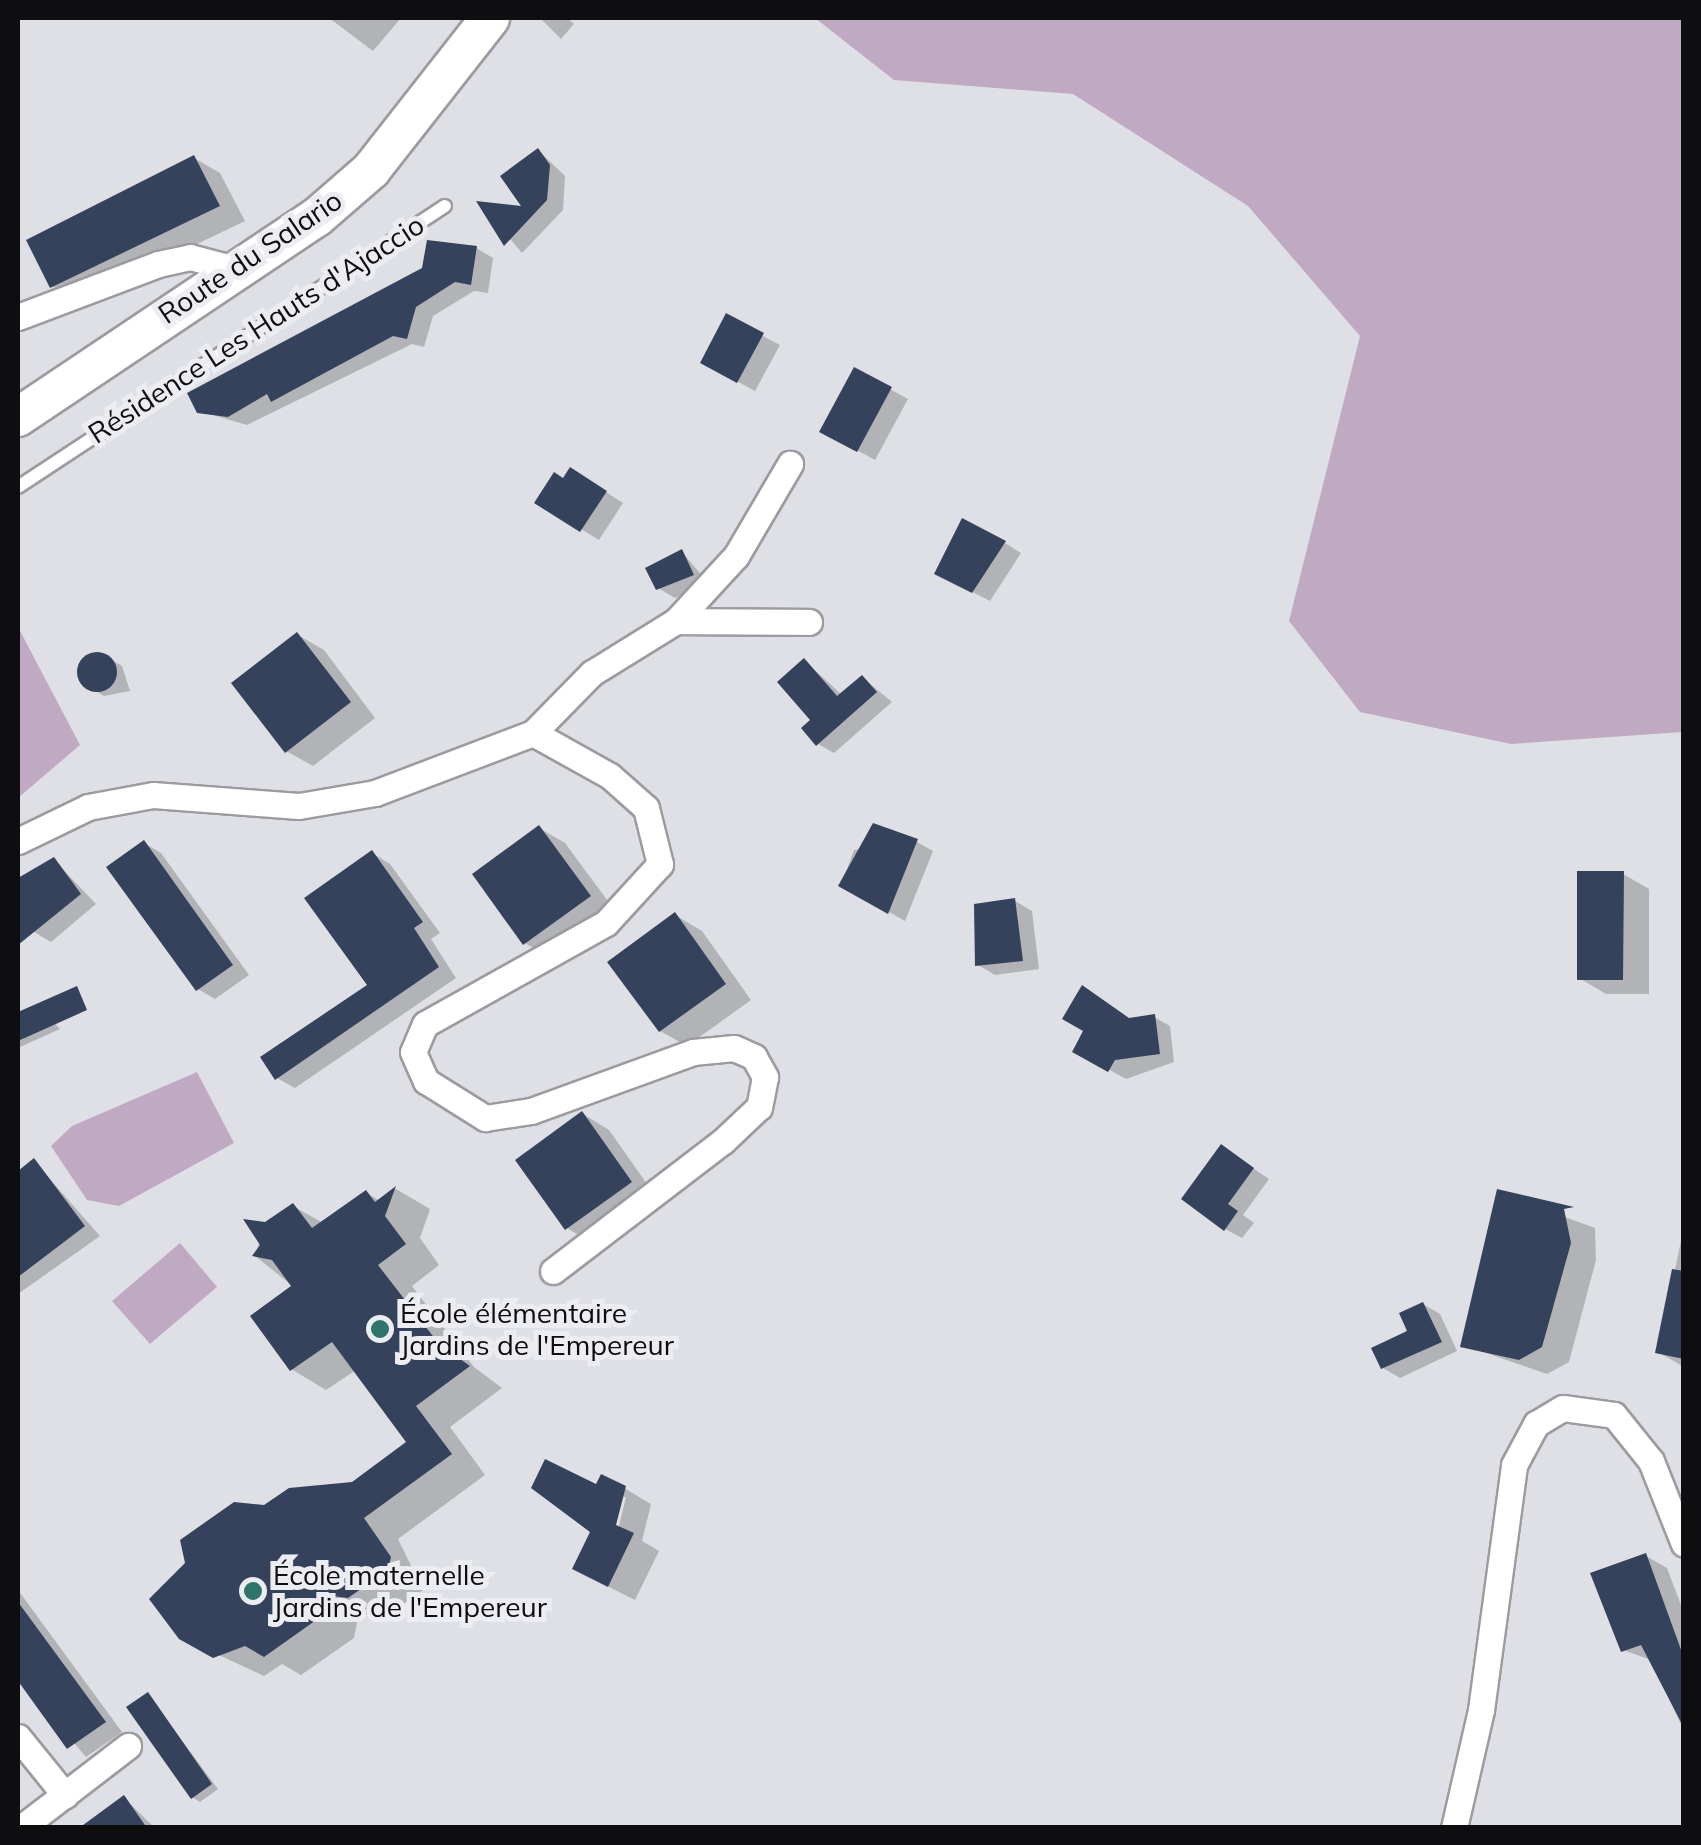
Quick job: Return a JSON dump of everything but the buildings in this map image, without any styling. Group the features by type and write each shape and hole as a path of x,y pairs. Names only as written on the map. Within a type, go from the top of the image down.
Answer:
{"main road":[{"name":"Route du Salario","path":"18,417 235,269 371,170 490,18"}],"street":[{"path":"18,317 158,264 190,257 235,269"},
{"path":"18,841 88,807 153,795 299,806 375,793 533,733 592,673 676,622 736,556 790,464"},
{"path":"676,622 809,622"},
{"path":"533,733 610,776 646,808 660,864 606,923 425,1024 413,1052 426,1082 485,1118 531,1111 693,1052 734,1048 754,1056 766,1077 759,1107 723,1141 553,1271"},
{"path":"1454,1828 1481,1710 1510,1482 1536,1424 1563,1408 1614,1415 1652,1461 1684,1544"},
{"path":"18,1737 66,1795"},
{"path":"21,1828 128,1746"}],"lane":[{"name":"Résidence Les Hauts d'Ajaccio","path":"18,487 445,206"}],"shaded area":[{"path":"815,18 1683,18 1683,732 1511,744 1360,712 1289,621 1360,336 1248,206 1073,94 894,80"},
{"path":"18,627 80,745 18,798"},
{"path":"197,1072 234,1143 119,1206 87,1200 51,1146 72,1126"},
{"path":"180,1243 217,1287 150,1344 112,1301"}],"place":[{"name":"École élémentaire Jardins de l'Empereur","path":"380,1329"},
{"name":"École maternelle Jardins de l'Empereur","path":"253,1591"}]}
